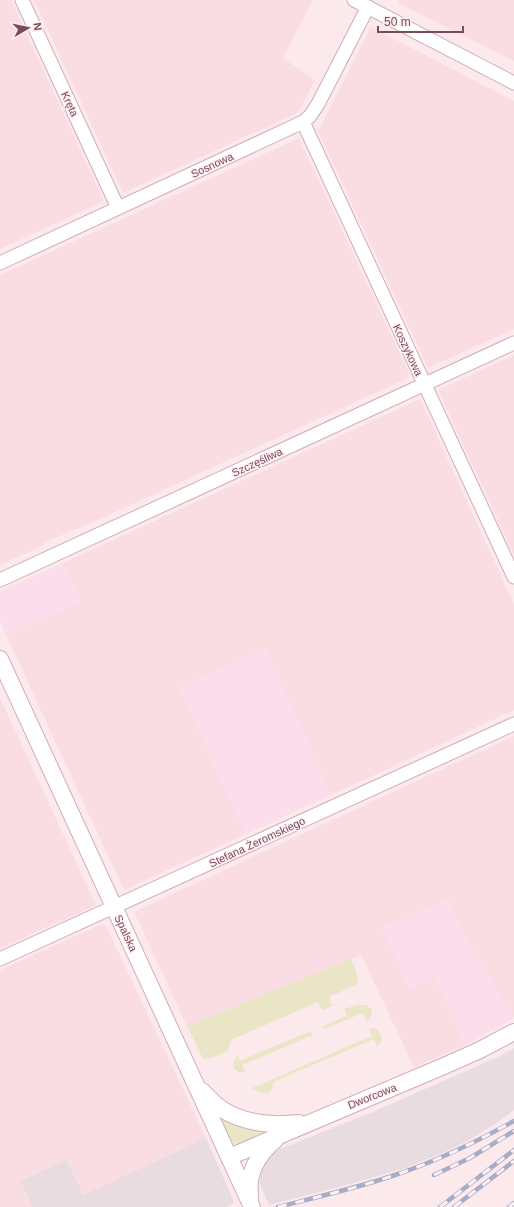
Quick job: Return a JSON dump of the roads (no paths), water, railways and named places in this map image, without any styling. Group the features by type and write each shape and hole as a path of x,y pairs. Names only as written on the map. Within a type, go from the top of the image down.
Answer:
{"street":[{"name":"Kręta","path":"22,0 118,208"},
{"path":"354,0 514,83"},
{"name":"Sosnowa","path":"0,263 303,122 310,116 318,104 368,7"},
{"name":"Koszykowa","path":"303,122 514,577"},
{"name":"Szczęśliwa","path":"0,580 514,343"},
{"name":"Spalska","path":"0,659 229,1157 248,1205"},
{"name":"Stefana Żeromskiego","path":"0,959 514,724"},
{"name":"Dworcowa","path":"229,1157 444,1066 480,1050 514,1032"},
{"path":"195,1084 220,1108 250,1121 269,1124 312,1122"},
{"path":"248,1205 250,1179 257,1161 266,1147 283,1134"}],"railway":[{"path":"278,1207 381,1180 411,1170 456,1151 514,1121"},
{"path":"434,1175 470,1158 514,1131"},
{"path":"440,1207 514,1150"},
{"path":"454,1207 514,1161"},
{"path":"509,1207 514,1203"}]}
